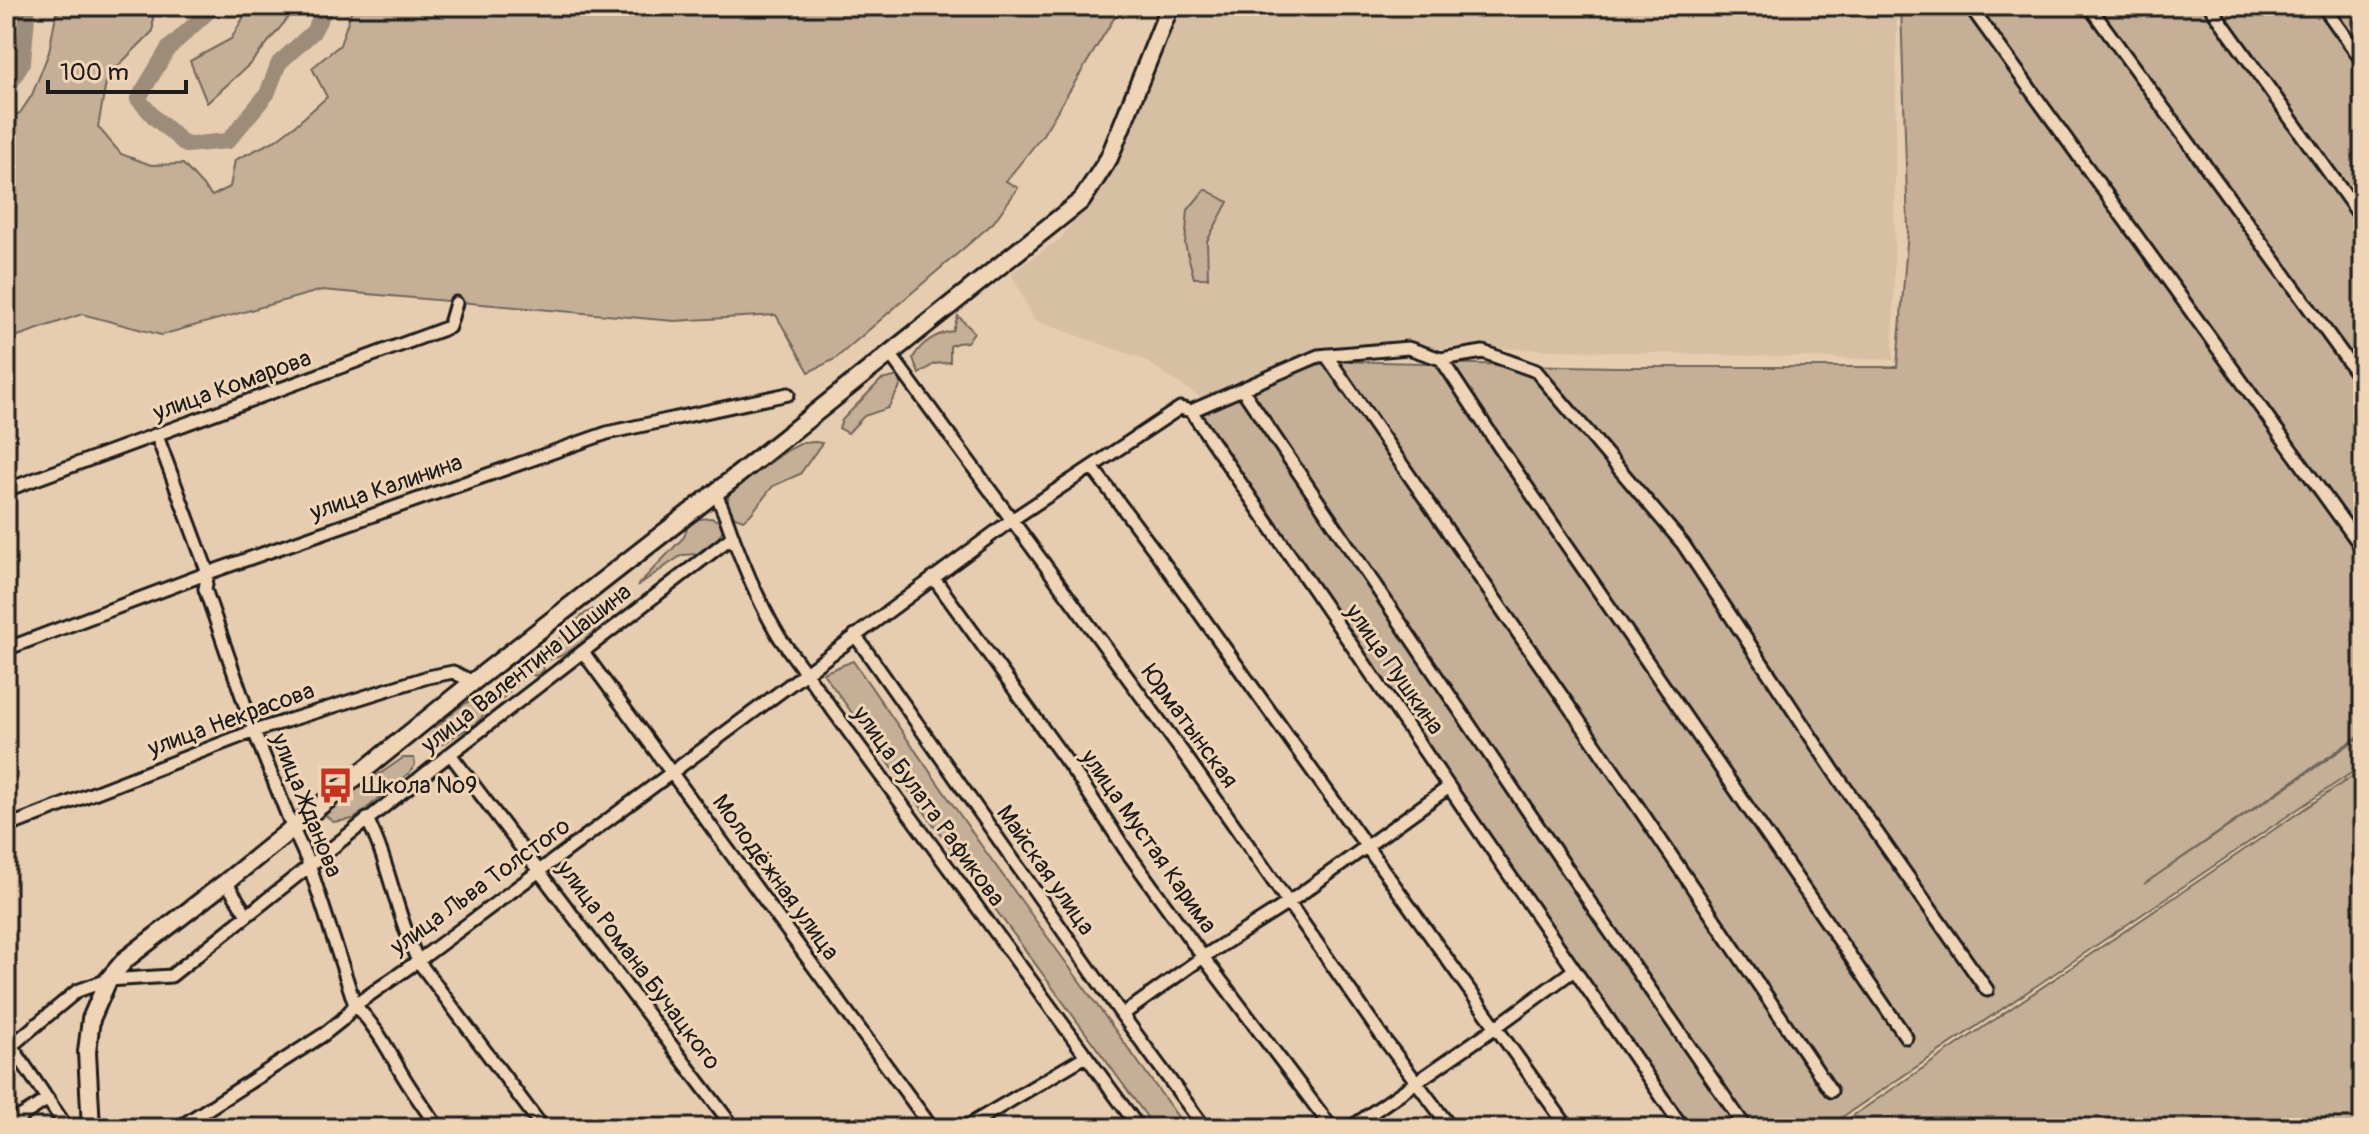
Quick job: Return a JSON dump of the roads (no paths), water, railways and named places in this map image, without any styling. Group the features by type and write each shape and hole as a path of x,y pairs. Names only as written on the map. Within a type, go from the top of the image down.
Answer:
{"street":[{"path":"91,1128 87,1052 91,1019 108,980 126,959 1082,200 1109,158 1170,6"},
{"path":"1970,6 2363,549"},
{"path":"2089,6 2363,382"},
{"path":"2210,6 2363,220"},
{"path":"2323,6 2363,62"},
{"name":"улица Комарова","path":"6,490 449,327 456,303"},
{"path":"1013,519 1180,408 1191,411 1318,356 1408,348 1441,359 1483,352 1536,371 1683,544 1835,773 1987,990"},
{"name":"Юрматынская","path":"890,354 1189,761 1451,1128"},
{"path":"1326,355 1613,769 1831,1091"},
{"path":"1441,359 1906,1037"},
{"path":"1242,389 1746,1128"},
{"name":"улица Калинина","path":"6,649 208,573 607,433 788,394"},
{"name":"улица Пушкина","path":"1191,411 1683,1128"},
{"name":"улица Жданова","path":"157,436 208,573 205,589 254,731 309,864 355,1005 388,1046 399,1070 438,1128"},
{"path":"1092,467 1568,1128"},
{"name":"улица Булата Рафикова","path":"715,493 727,515 765,613 804,673 1139,1128"},
{"name":"улица Льва Толстого","path":"178,1128 323,1035 355,1005 1013,519"},
{"name":"улица Валентина Шашина","path":"9,1042 77,991 108,980 171,976 309,864 733,536"},
{"name":"улица Мустая Карима","path":"933,577 1203,957 1332,1128"},
{"name":"Майская улица","path":"855,635 1205,1128"},
{"name":"Молодёжная улица","path":"583,652 932,1128"},
{"name":"улица Некрасова","path":"6,827 254,731 428,677 453,672 473,682"},
{"name":"улица Романа Бучацкого","path":"450,754 734,1128"},
{"path":"1122,1015 1203,957 1288,903 1449,787"},
{"path":"367,819 380,844 407,938 418,961 543,1128"},
{"path":"226,882 247,915"},
{"path":"1350,1128 1574,970"},
{"path":"9,1042 67,1128"},
{"path":"964,1128 1086,1056"},
{"path":"6,1126 48,1099"}],"waterway":[{"path":"6,92 23,61 28,6"},
{"path":"211,6 168,49 138,99 186,145 228,141 267,94 279,63 313,32 327,6"}],"place":[{"name":"Школа №9","path":"336,785"}]}
